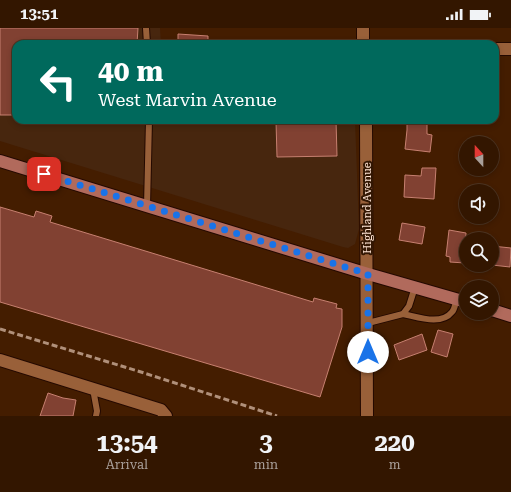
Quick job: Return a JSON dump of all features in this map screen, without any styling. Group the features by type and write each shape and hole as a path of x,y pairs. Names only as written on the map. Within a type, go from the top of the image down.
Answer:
{"street":[{"path":"363,28 363,40"},
{"path":"499,49 511,49"},
{"name":"Highland Avenue","path":"366,124 368,274 367,416"},
{"path":"0,161 459,300"},
{"path":"499,312 511,316"},
{"path":"0,360 161,410 166,416"}],"lane":[{"path":"146,28 147,40"},
{"path":"147,206 149,124"},
{"path":"403,314 409,306 415,287"},
{"path":"368,324 403,314 429,319 444,318 453,311 459,304"},
{"path":"93,389 97,411 96,416"}],"shaded area":[{"path":"0,28 160,28 161,40 12,40 12,124 355,124 359,229 355,244 348,248 343,247 0,141"}],"building":[{"path":"0,28 138,28 137,40 12,40 12,115 0,115"},
{"path":"178,34 208,36 208,40 178,40"},
{"path":"276,124 336,124 337,156 277,157"},
{"path":"407,124 427,124 427,134 432,135 430,152 405,149"},
{"path":"422,168 436,168 434,199 404,197 405,175 421,176"},
{"path":"0,207 34,217 36,211 52,216 50,222 313,302 314,298 337,304 336,308 342,309 342,327 320,397 0,302"},
{"path":"402,223 425,227 422,244 399,240"},
{"path":"449,230 460,232 459,232 459,263 450,262 450,257 446,256"},
{"path":"499,247 511,248 510,267 499,266"},
{"path":"438,330 453,334 447,357 431,352"},
{"path":"422,334 427,350 399,360 394,345"},
{"path":"48,393 63,398 76,400 73,416 40,416"}],"railway":[{"path":"0,329 141,372 277,416"}],"route":[{"path":"44,174 368,274 368,352"}]}
